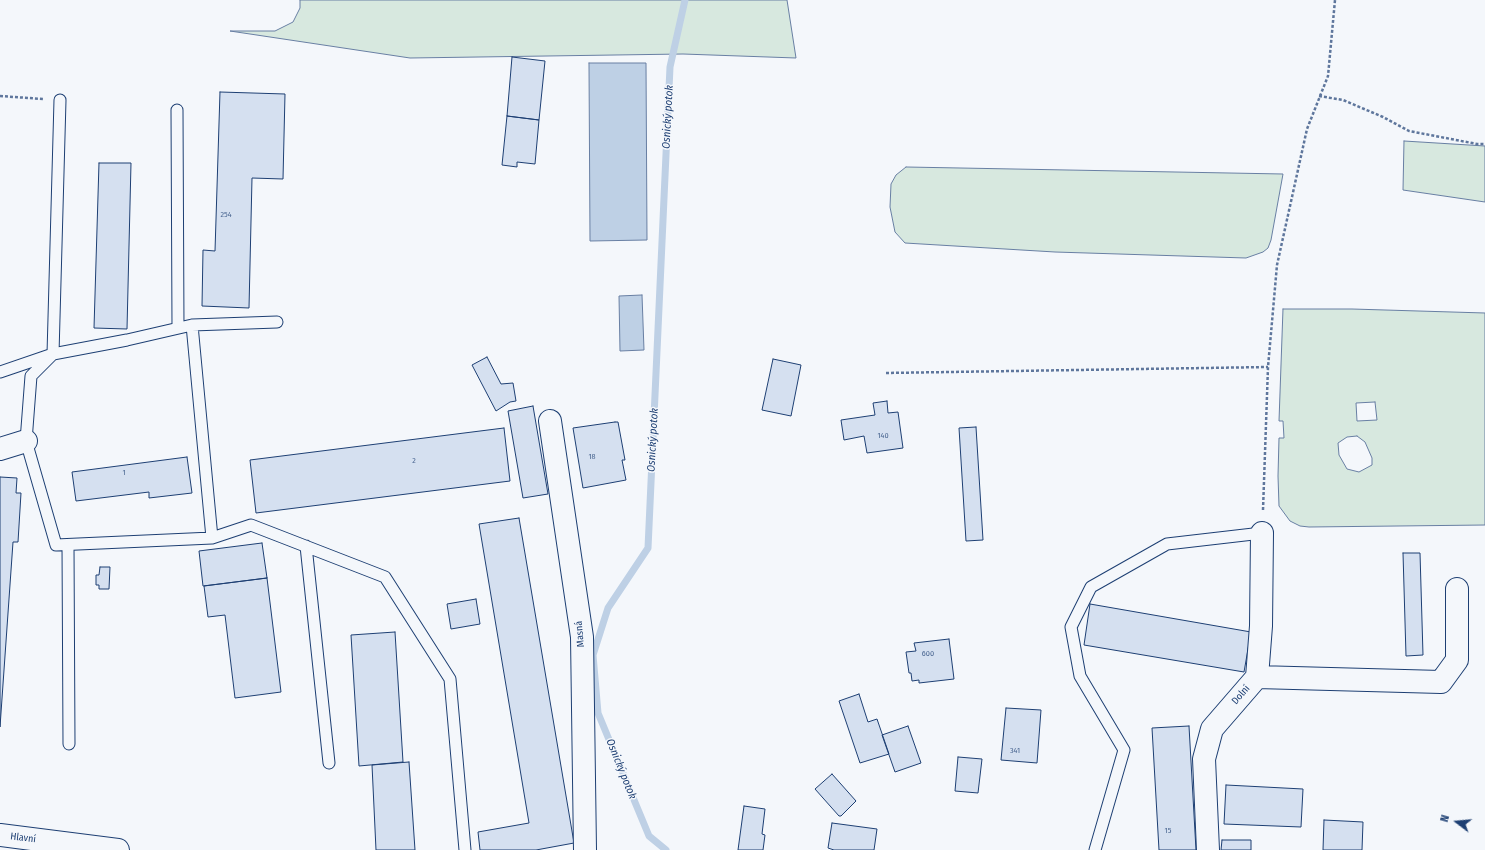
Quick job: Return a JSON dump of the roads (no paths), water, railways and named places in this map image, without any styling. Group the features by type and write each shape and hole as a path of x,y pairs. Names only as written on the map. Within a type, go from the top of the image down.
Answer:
{"street":[{"name":"Masná","path":"550,421 582,637 585,850"},
{"path":"0,448 26,441"},
{"name":"Dolní","path":"1208,850 1204,759 1212,729 1257,677 1260,626 1262,533"},
{"path":"1257,677 1441,682 1457,660 1457,590"},
{"name":"Hlavní","path":"0,835 118,850"}],"lane":[{"path":"60,100 53,354 31,376 26,441 56,546 212,538 251,525 385,577 450,679 465,850"},
{"path":"177,110 178,328"},
{"path":"0,372 53,354 127,340 192,325 277,322"},
{"path":"192,325 212,538"},
{"path":"1095,850 1124,750 1080,676 1071,627 1091,587 1167,544 1262,533"},
{"path":"68,545 69,744"},
{"path":"306,546 329,763"}],"water":[{"path":"589,63 646,63 647,240 590,241"},
{"path":"642,295 644,350 620,351 619,296"}],"waterway":[{"name":"Osnický potok","path":"666,850 649,836 598,713 593,655 608,608 648,548 670,67 685,0"}]}
